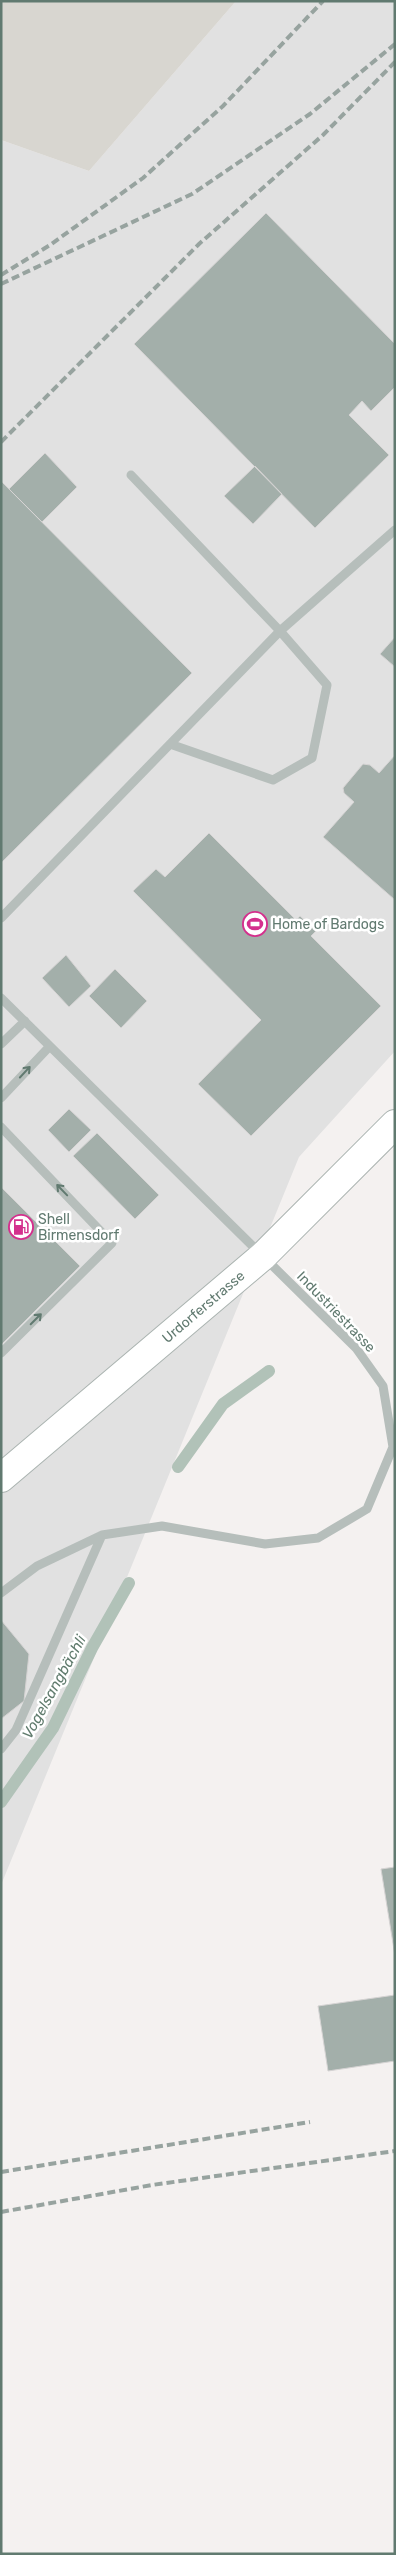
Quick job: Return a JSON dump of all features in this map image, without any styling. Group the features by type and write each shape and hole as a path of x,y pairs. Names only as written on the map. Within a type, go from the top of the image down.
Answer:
{"main road":[{"name":"Urdorferstrasse","path":"1,1478 263,1256 395,1124"}],"street":[{"path":"131,475 280,631 327,684 312,758 273,780 170,744"},
{"path":"1,918 280,631 395,530"},
{"name":"Industriestrasse","path":"1,998 356,1348 383,1386 393,1447 367,1509 318,1538 266,1544 162,1526 102,1535 37,1566 1,1593"},
{"path":"1,1044 25,1021"},
{"path":"1,1098 50,1047"},
{"path":"1,1127 112,1243 1,1353"},
{"path":"1,1749 16,1730 102,1535"}],"shaded area":[{"path":"1,1 236,1 89,171 1,140"},
{"path":"236,1 395,1 395,1051 299,1157 1,1885 1,140 89,171"}],"building":[{"path":"266,213 395,344 395,387 371,411 362,401 349,415 389,455 315,528 134,344"},
{"path":"45,453 77,487 42,522 9,489"},
{"path":"255,466 282,494 253,524 224,496"},
{"path":"1,481 192,673 1,863"},
{"path":"395,637 395,667 380,654"},
{"path":"395,755 395,900 323,837 354,802 344,793 343,788 363,764 370,765 379,773"},
{"path":"209,833 296,920 300,916 316,931 311,936 381,1006 251,1136 198,1084 261,1020 133,891 156,869 165,877"},
{"path":"66,955 91,986 69,1007 42,978"},
{"path":"115,969 147,1001 121,1028 89,996"},
{"path":"69,1109 91,1130 69,1152 48,1130"},
{"path":"97,1133 159,1195 135,1219 73,1156"},
{"name":"Shell Birmensdorf","path":"1,1187 80,1266 1,1345"},
{"path":"1,1620 29,1654 24,1701 1,1719"},
{"path":"395,1867 395,1956 381,1869"},
{"path":"395,1995 395,2061 328,2071 318,2006"}],"waterway":[{"name":"Vogelsangbächli","path":"178,1467 223,1404 269,1371"},
{"name":"Vogelsangbächli","path":"1,1802 53,1728 92,1648 129,1583"}],"railway":[{"path":"1,275 50,245 143,178 223,106 323,1"},
{"path":"1,284 192,194 310,114 395,44"},
{"path":"1,442 199,244 323,135 395,62"},
{"path":"1,2172 310,2122"},
{"path":"1,2212 152,2185 395,2151"}],"place":[{"name":"Home of Bardogs","path":"255,924"},
{"name":"Shell Birmensdorf","path":"21,1227"}]}
